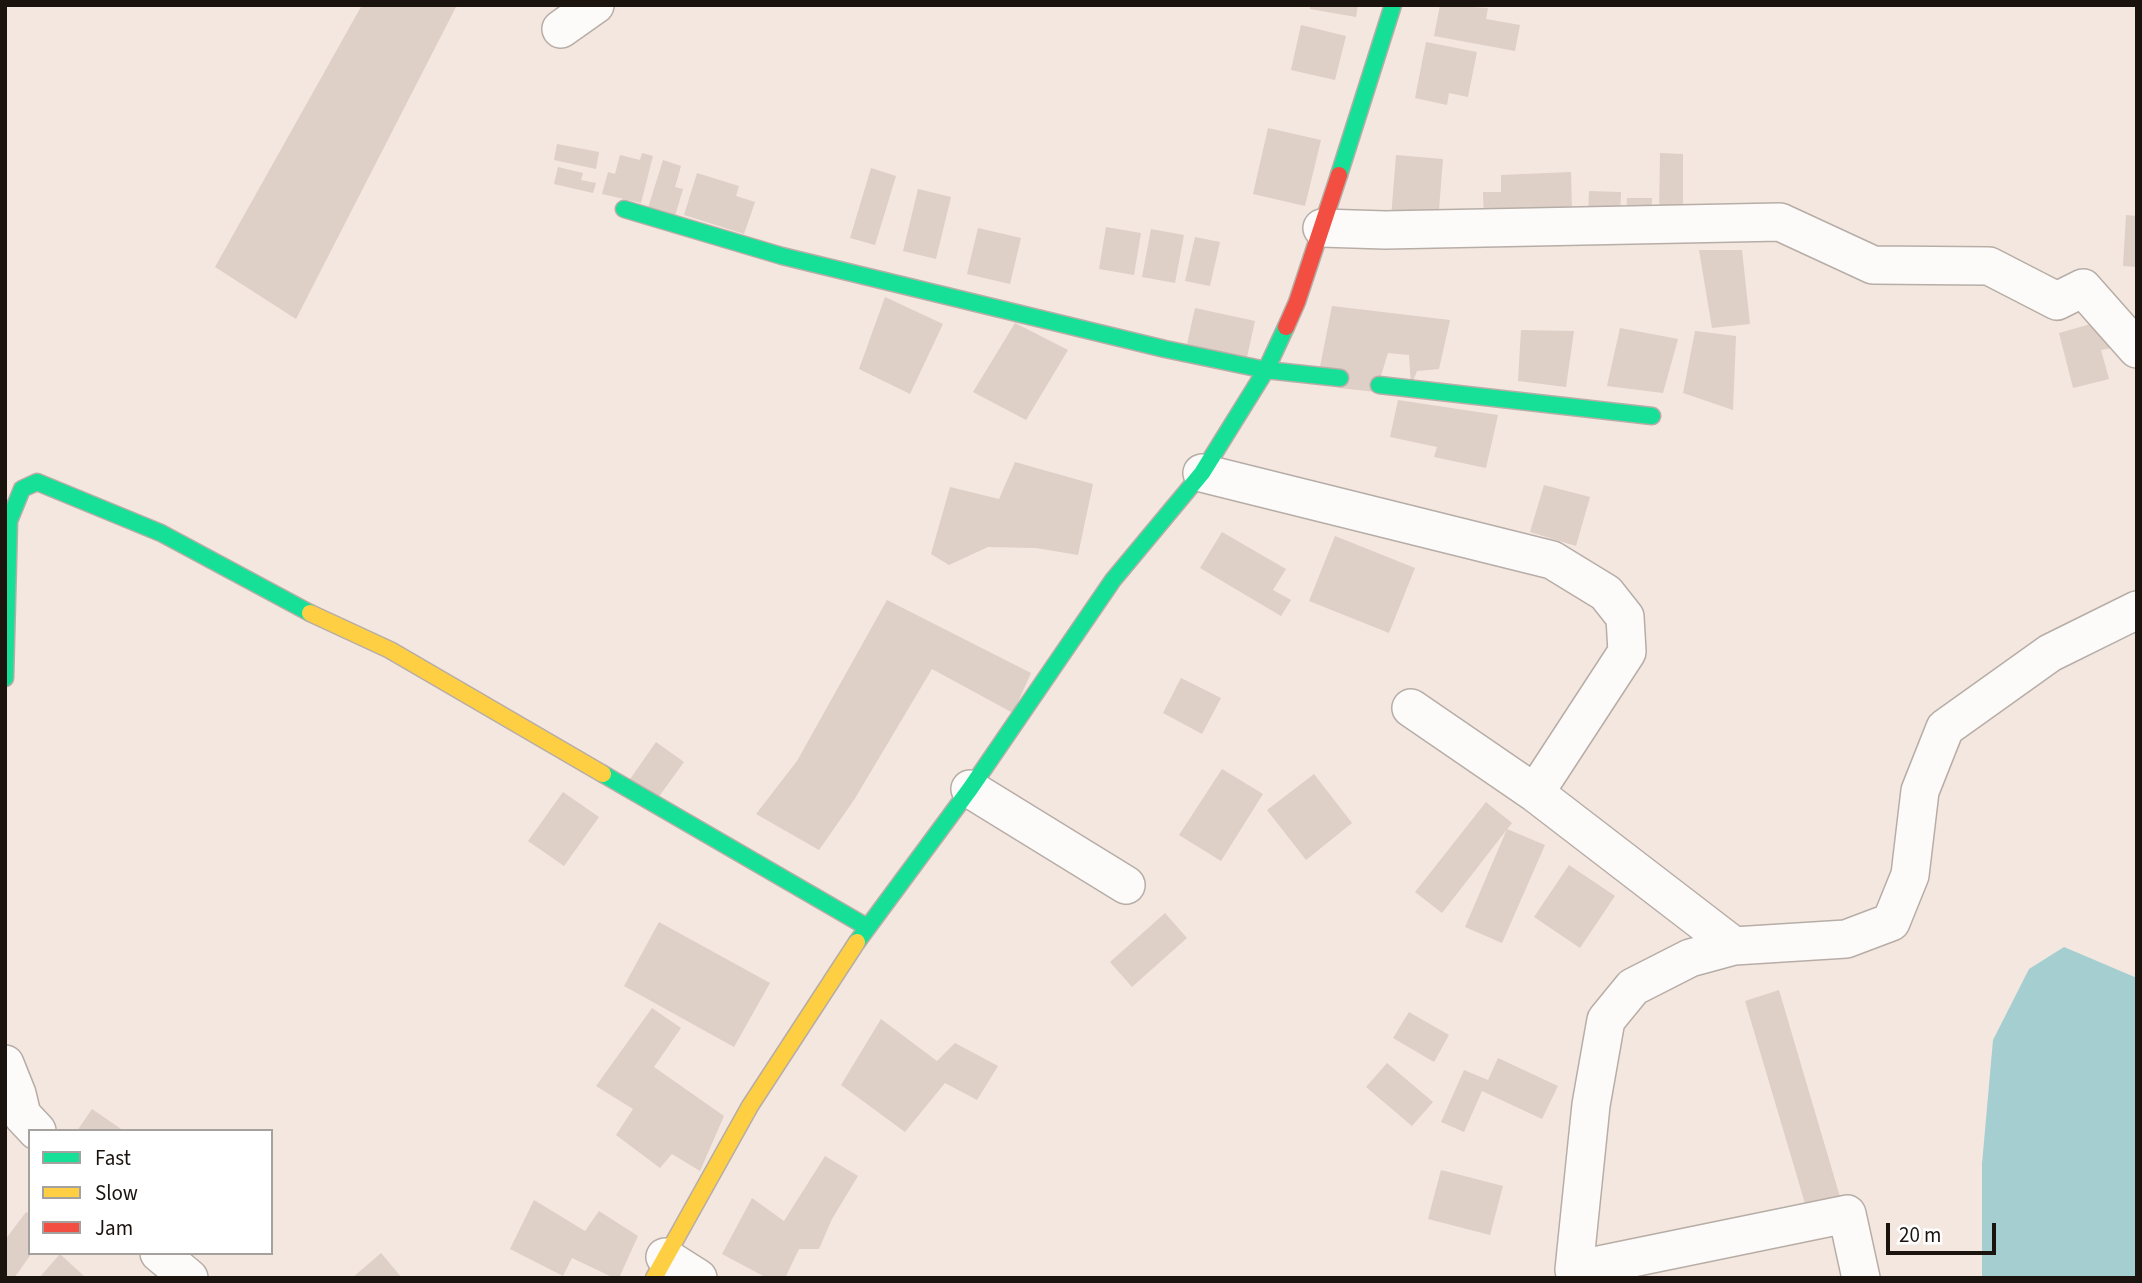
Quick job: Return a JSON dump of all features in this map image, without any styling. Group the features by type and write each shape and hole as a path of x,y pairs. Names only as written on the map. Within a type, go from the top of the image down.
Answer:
{"street":[{"path":"561,29 595,5"},
{"path":"698,1278 659,1267 750,1106 867,927 970,789 1113,580 1202,473 1266,370 1297,302 1393,5"},
{"path":"624,209 782,256 1101,334 1266,370 1340,378"},
{"path":"1322,228 1780,222 1873,265 1989,266 2057,301 2083,288 2137,349"},
{"path":"1379,385 1652,416"},
{"path":"1202,473 1552,561 1606,593 1625,617 1627,652 1535,793"},
{"path":"5,678 7,520 22,489 37,482 161,533 298,607 390,650 867,927"},
{"path":"1861,1278 1847,1214 1575,1274 1591,1105 1606,1020 1633,987 1690,958 1734,946 1846,939 1891,922 1910,875 1920,791 1945,728 2050,653 2137,610"},
{"path":"1411,708 1535,793 1734,946"},
{"path":"970,789 1126,885"},
{"path":"5,1064 17,1094 22,1126"},
{"path":"161,1255 189,1278"}],"water":[{"path":"2064,947 2137,978 2137,1278 1982,1278 1982,1164 1993,1040 2029,969"}],"building":[{"path":"362,5 457,5 296,319 215,267"},
{"path":"1310,5 1358,5 1356,17 1310,9"},
{"path":"1440,5 1488,8 1486,19 1520,25 1515,51 1434,36"},
{"path":"1301,25 1346,36 1335,80 1291,70"},
{"path":"1426,42 1477,52 1468,97 1449,93 1447,105 1415,98"},
{"path":"1268,128 1321,140 1305,206 1253,194"},
{"path":"557,144 599,152 596,169 554,160"},
{"path":"642,153 653,156 641,203 602,194 608,172 615,174 620,155 640,160"},
{"path":"1660,153 1683,154 1683,205 1706,205 1706,218 1659,218"},
{"path":"1396,155 1443,159 1438,222 1391,218"},
{"path":"663,160 681,166 675,187 683,189 675,216 648,208"},
{"path":"558,167 583,173 581,180 596,183 593,193 554,184"},
{"path":"871,168 896,176 875,245 850,238"},
{"path":"1571,172 1572,212 1484,223 1483,192 1501,192 1501,175"},
{"path":"697,173 739,186 736,196 755,202 744,234 684,215"},
{"path":"918,189 951,197 936,259 903,251"},
{"path":"1589,191 1621,192 1620,220 1588,219"},
{"path":"1627,198 1652,198 1651,220 1626,219"},
{"path":"2126,215 2137,216 2137,267 2123,266"},
{"path":"1106,227 1141,233 1134,275 1099,269"},
{"path":"978,228 1021,238 1010,284 967,274"},
{"path":"1151,229 1184,235 1175,283 1142,277"},
{"path":"1195,237 1220,242 1210,286 1185,281"},
{"path":"1699,250 1742,250 1750,324 1712,328"},
{"path":"885,297 943,324 910,394 859,369"},
{"path":"1332,306 1450,320 1439,369 1417,371 1411,386 1409,355 1388,353 1376,392 1339,388 1320,367"},
{"path":"1195,308 1255,321 1247,357 1187,344"},
{"path":"2105,320 2112,348 2101,350 2109,379 2073,388 2059,333"},
{"path":"1015,323 1068,350 1026,420 973,392"},
{"path":"1620,328 1678,339 1663,393 1607,386"},
{"path":"1521,330 1574,331 1566,387 1518,381"},
{"path":"1695,331 1736,336 1733,410 1683,393"},
{"path":"1398,400 1498,415 1486,468 1434,457 1437,447 1390,437"},
{"path":"1015,462 1093,484 1078,555 1036,548 988,547 949,565 931,554 950,487 999,499"},
{"path":"1544,485 1590,497 1576,546 1530,532"},
{"path":"1222,532 1286,569 1273,590 1291,600 1281,616 1200,568"},
{"path":"1335,536 1415,568 1389,633 1309,601"},
{"path":"887,600 1031,673 1013,713 932,669 854,800 819,850 756,814 797,761"},
{"path":"1181,678 1221,698 1202,734 1163,713"},
{"path":"656,742 684,762 655,802 628,782"},
{"path":"1222,769 1263,794 1221,861 1179,835"},
{"path":"1314,774 1352,823 1306,860 1267,810"},
{"path":"563,792 599,817 564,866 528,841"},
{"path":"1486,802 1512,823 1442,913 1415,892"},
{"path":"1507,829 1545,845 1502,943 1465,927"},
{"path":"1569,865 1615,896 1580,948 1534,917"},
{"path":"1165,913 1187,938 1132,987 1110,962"},
{"path":"659,922 770,983 734,1047 624,986"},
{"path":"1779,990 1843,1207 1809,1217 1745,1001"},
{"path":"652,1008 681,1028 654,1067 724,1116 700,1171 672,1154 660,1168 616,1135 633,1109 596,1086"},
{"path":"1409,1012 1449,1035 1434,1062 1393,1038"},
{"path":"881,1019 937,1061 955,1043 998,1066 977,1100 945,1083 905,1132 841,1085"},
{"path":"1498,1058 1558,1086 1542,1119 1482,1091 1464,1132 1441,1122 1464,1070 1488,1080"},
{"path":"1387,1063 1433,1102 1412,1126 1366,1087"},
{"path":"92,1109 121,1129 78,1129"},
{"path":"825,1156 858,1176 832,1219 819,1249 799,1249 785,1278 767,1278 722,1254 752,1198 784,1221"},
{"path":"1441,1170 1503,1186 1490,1235 1428,1219"},
{"path":"534,1200 585,1231 599,1211 638,1236 619,1278 572,1258 563,1276 510,1249"},
{"path":"26,1212 28,1213 28,1255 31,1255 14,1278 5,1278 5,1240"},
{"path":"381,1253 402,1278 352,1278"},
{"path":"59,1255 84,1276 82,1278 39,1278"}],"traffic: fast":[{"path":"1339,175 1393,5"},
{"path":"624,209 782,256 1165,349 1266,370 1340,378"},
{"path":"857,942 970,789 1113,580 1202,473 1266,370 1286,327"},
{"path":"1379,385 1652,416"},
{"path":"5,678 9,521 22,489 37,482 161,533 310,613"},
{"path":"603,774 867,927"}],"traffic: slow":[{"path":"310,613 390,650 603,774"},
{"path":"654,1278 750,1106 857,942"}],"traffic: jam":[{"path":"1286,327 1297,302 1339,175"}]}
